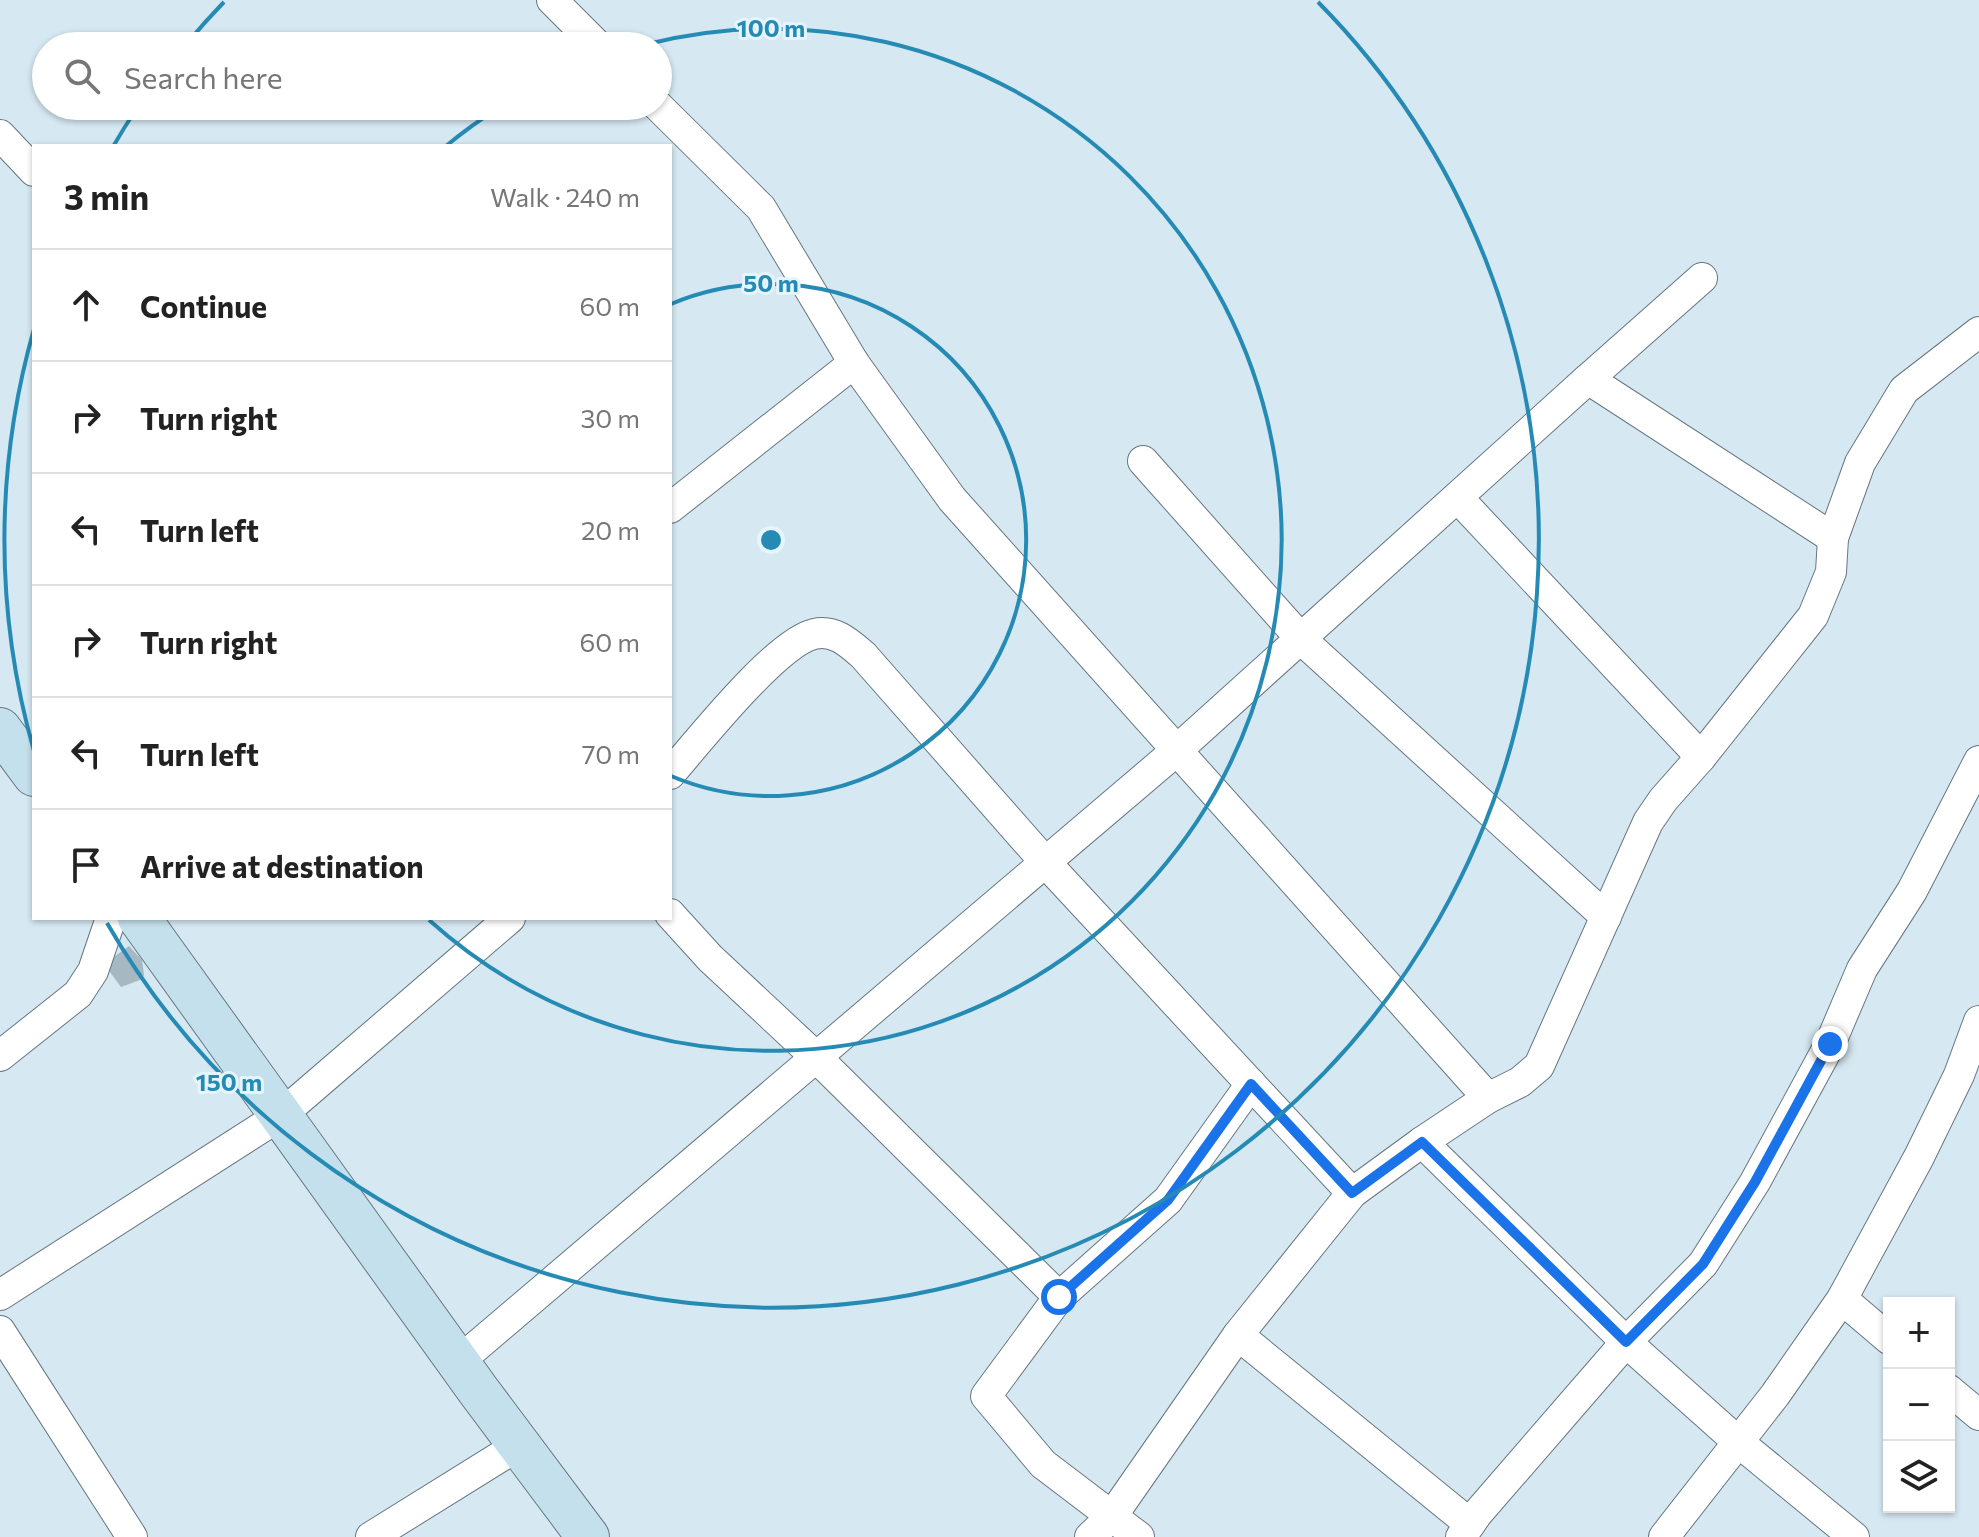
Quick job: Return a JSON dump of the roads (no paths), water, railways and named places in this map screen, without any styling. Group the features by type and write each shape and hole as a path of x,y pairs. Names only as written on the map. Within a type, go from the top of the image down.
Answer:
{"main road":[{"path":"0,729 32,772"},
{"path":"137,920 588,1537"}],"street":[{"path":"552,0 584,32"},
{"path":"672,120 761,208 854,363 952,499 1488,1098"},
{"path":"0,135 32,169"},
{"path":"458,1362 1176,751 1702,278"},
{"path":"1090,1537 1112,1516 1238,1335 1352,1193 1422,1142 1488,1098 1520,1082 1539,1066 1648,822 1813,616 1831,572 1833,538 1860,463 1904,390 1979,332"},
{"path":"672,506 854,363"},
{"path":"1588,379 1833,538"},
{"path":"1143,461 1302,640 1606,917"},
{"path":"1458,498 1701,757"},
{"path":"672,772 744,690 795,643 816,633 840,636 863,655 1046,863 1352,1193"},
{"path":"1238,1335 1466,1531 1626,1342 1703,1264 1755,1182 1830,1044 1862,969 1912,891 1979,761"},
{"path":"672,916 710,958 817,1058 1059,1297"},
{"path":"0,1056 78,994 135,920"},
{"path":"0,1295 281,1115 508,920"},
{"path":"1664,1537 1775,1395 1842,1299 1946,1103 1979,1021"},
{"path":"1139,1537 1043,1464 986,1396 1059,1297 1168,1200 1251,1084"},
{"path":"1422,1142 1626,1342 1737,1441 1854,1537"},
{"path":"1842,1299 1883,1334"},
{"path":"0,1331 132,1537"},
{"path":"1955,1395 1979,1415"},
{"path":"371,1537 519,1445"}]}
